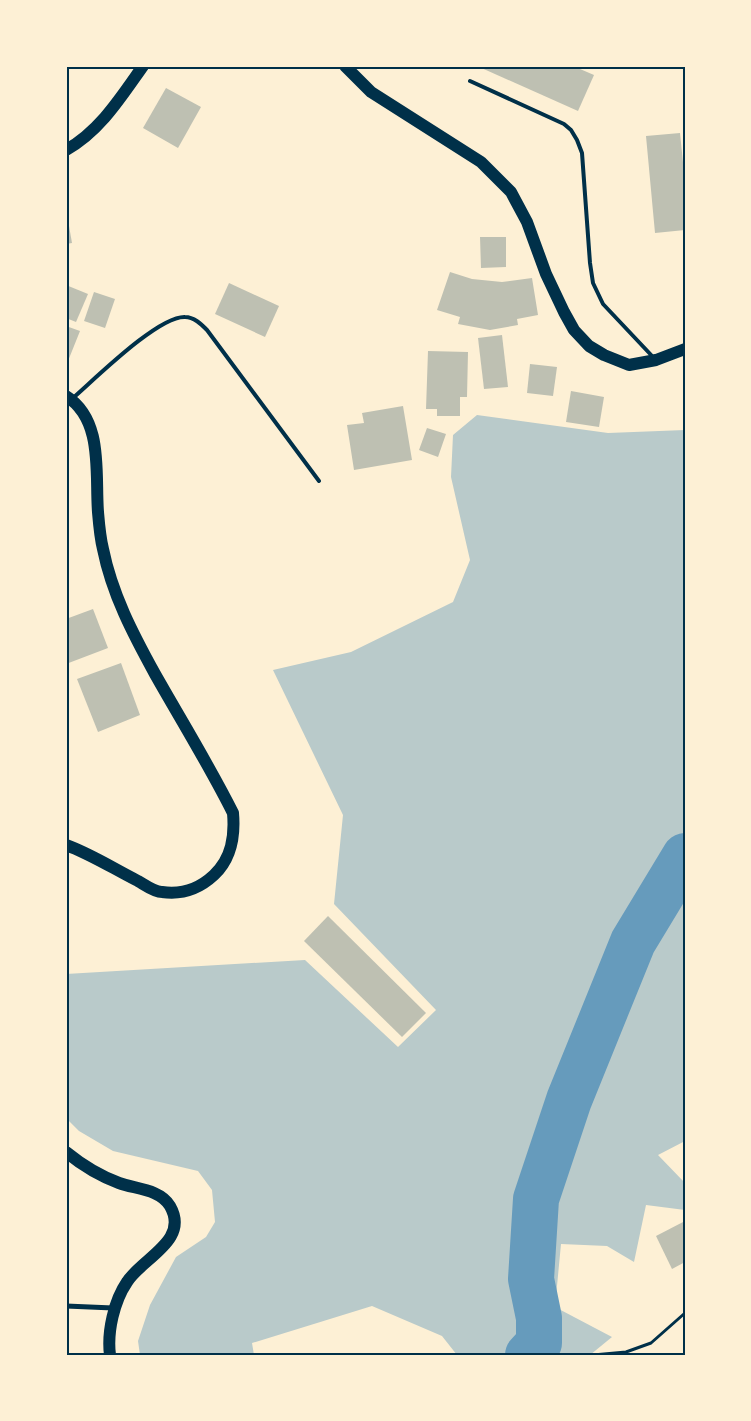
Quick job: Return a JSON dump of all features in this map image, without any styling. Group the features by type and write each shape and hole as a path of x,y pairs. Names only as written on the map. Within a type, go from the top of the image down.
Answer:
{"main road":[{"path":"66,150 97,126 119,101 143,66"},
{"path":"345,66 371,92 481,162 511,192 527,222 546,274 564,312 574,330 589,346 604,356 629,365 656,360 685,349"},
{"path":"66,845 82,850 160,892 187,892 206,883 216,873 230,855 235,831 233,813 136,639 110,582 102,548 98,511 96,452 82,411 69,398"},
{"path":"66,1152 76,1160 112,1180 156,1194 169,1204 174,1216 174,1228 169,1240 127,1282 110,1327 110,1355"}],"street":[{"path":"66,1306 116,1308"}],"lane":[{"path":"470,81 564,124 571,130 582,153 593,283 603,304 656,360"},
{"path":"69,398 160,326 178,317 188,316 196,320 207,330 319,480"}],"path":[{"path":"594,1355 626,1352 651,1343 685,1313"}],"shaded area":[{"path":"477,415 608,433 685,430 685,1141 658,1155 685,1183 685,1210 646,1205 634,1262 607,1246 561,1244 555,1307 612,1337 590,1355 457,1355 442,1336 372,1306 252,1343 254,1355 140,1355 138,1341 150,1305 176,1257 206,1237 215,1222 212,1190 198,1171 113,1151 79,1131 66,1118 66,974 305,960 398,1047 436,1010 334,904 343,815 273,670 351,652 453,602 470,560 451,477 453,435"}],"building":[{"path":"477,66 573,66 594,75 578,111"},
{"path":"166,88 201,107 178,148 143,128"},
{"path":"680,133 685,182 685,230 655,233 646,136"},
{"path":"66,209 72,243 66,244"},
{"path":"480,237 506,237 506,267 481,268"},
{"path":"450,272 472,279 502,282 532,278 538,315 517,319 518,325 490,330 458,324 460,317 437,310"},
{"path":"229,283 279,306 265,337 215,314"},
{"path":"66,285 88,294 76,322 66,318"},
{"path":"94,292 115,299 105,328 84,321"},
{"path":"66,326 80,331 66,366"},
{"path":"502,335 508,387 484,389 478,338"},
{"path":"428,351 468,352 467,397 460,397 460,416 437,416 437,409 426,409"},
{"path":"530,364 557,367 553,396 527,393"},
{"path":"571,391 604,397 599,427 566,422"},
{"path":"403,406 412,460 354,470 347,425 364,423 362,413"},
{"path":"427,428 446,434 438,457 419,450"},
{"path":"93,609 108,648 66,664 66,619"},
{"path":"121,663 140,715 98,732 77,679"},
{"path":"328,916 426,1013 402,1037 304,941"},
{"path":"685,1221 685,1262 672,1269 656,1236"}],"waterway":[{"path":"528,1355 539,1343 539,1318 531,1279 536,1199 569,1100 633,942 685,856"}]}
